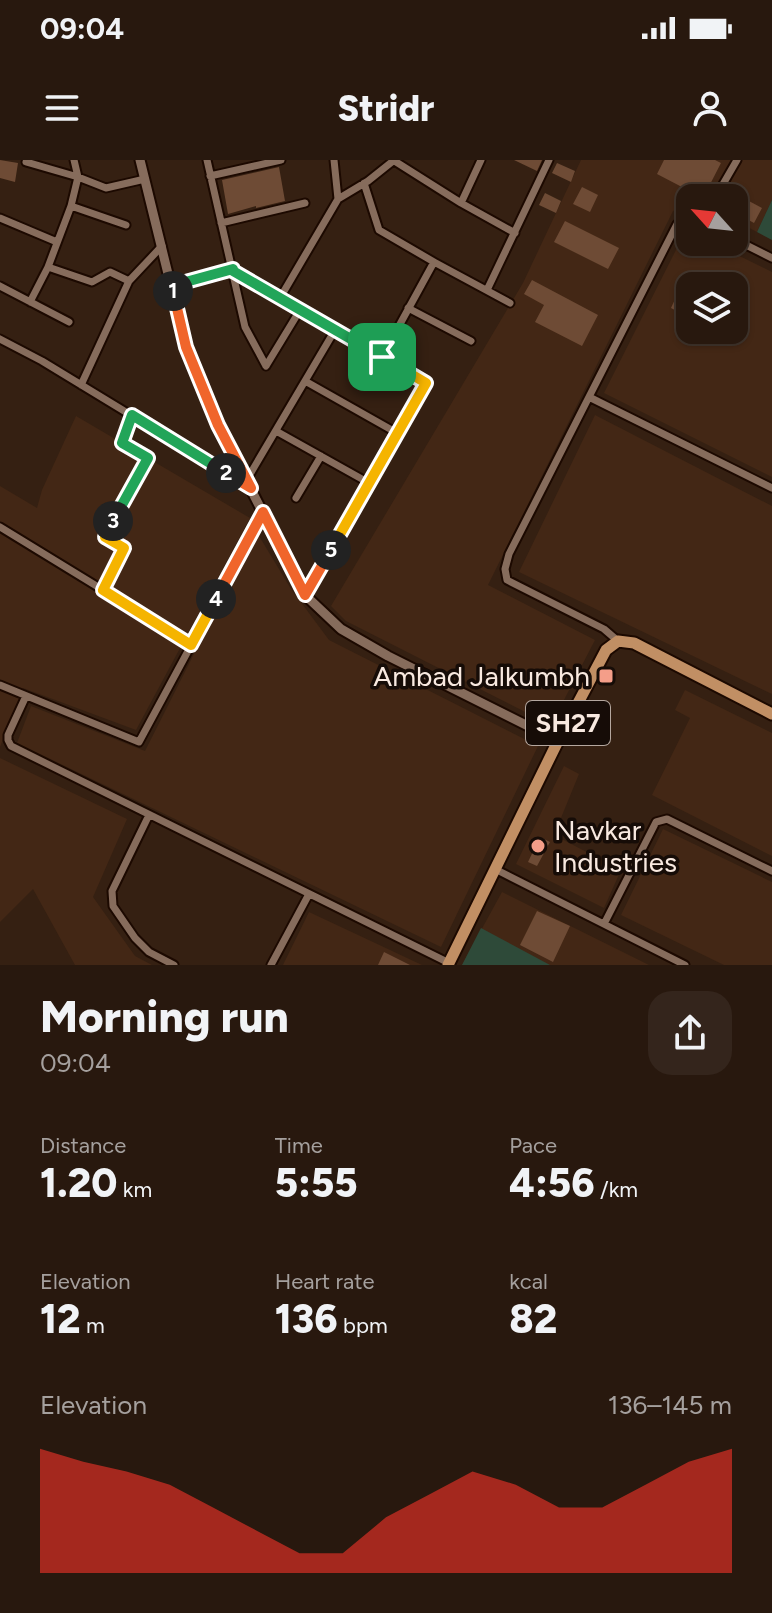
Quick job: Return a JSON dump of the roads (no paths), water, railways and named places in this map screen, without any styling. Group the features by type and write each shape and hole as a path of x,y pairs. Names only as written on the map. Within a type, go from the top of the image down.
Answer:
{"main road":[{"path":"618,641 634,643 772,714"},
{"name":"SH27","path":"449,964 558,741 606,650 618,641"}],"street":[{"path":"30,302 48,267 71,206 78,177 74,160"},
{"path":"140,160 186,347 218,425 305,595 341,629 364,643 558,741"},
{"path":"207,160 245,327 266,366 300,310"},
{"path":"210,176 281,160"},
{"path":"334,160 338,199"},
{"path":"280,298 338,199 393,160 515,233"},
{"path":"461,203 481,160"},
{"path":"487,290 549,160"},
{"path":"723,184 737,160"},
{"path":"26,162 106,188 145,179"},
{"path":"364,183 379,230 510,303"},
{"path":"221,223 305,203"},
{"path":"71,206 126,225"},
{"path":"0,218 57,242"},
{"path":"618,641 604,629 507,580 505,569 509,554 676,226"},
{"path":"81,385 129,281 162,246"},
{"path":"748,246 772,258"},
{"path":"382,357 434,262"},
{"path":"48,267 92,282 110,272 129,281"},
{"path":"171,286 233,270 426,383 305,595"},
{"path":"0,286 69,322"},
{"path":"408,308 471,341"},
{"path":"249,485 276,431 335,330"},
{"path":"0,339 249,485"},
{"path":"305,381 397,433"},
{"path":"589,397 772,488"},
{"path":"103,590 124,548 105,537 148,458 122,443 132,415"},
{"path":"276,431 369,483"},
{"path":"296,498 321,456"},
{"path":"0,685 139,742 263,512"},
{"path":"0,527 191,645"},
{"path":"26,696 8,735 11,746 449,964"},
{"path":"149,815 112,891 113,906 149,952 174,965"},
{"path":"604,924 656,822 667,819 772,871"},
{"path":"495,869 685,965"},
{"path":"271,965 309,894"}],"place":[{"name":"Ambad Jalkumbh","path":"606,676"},
{"name":"Navkar Industries","path":"538,846"}]}
